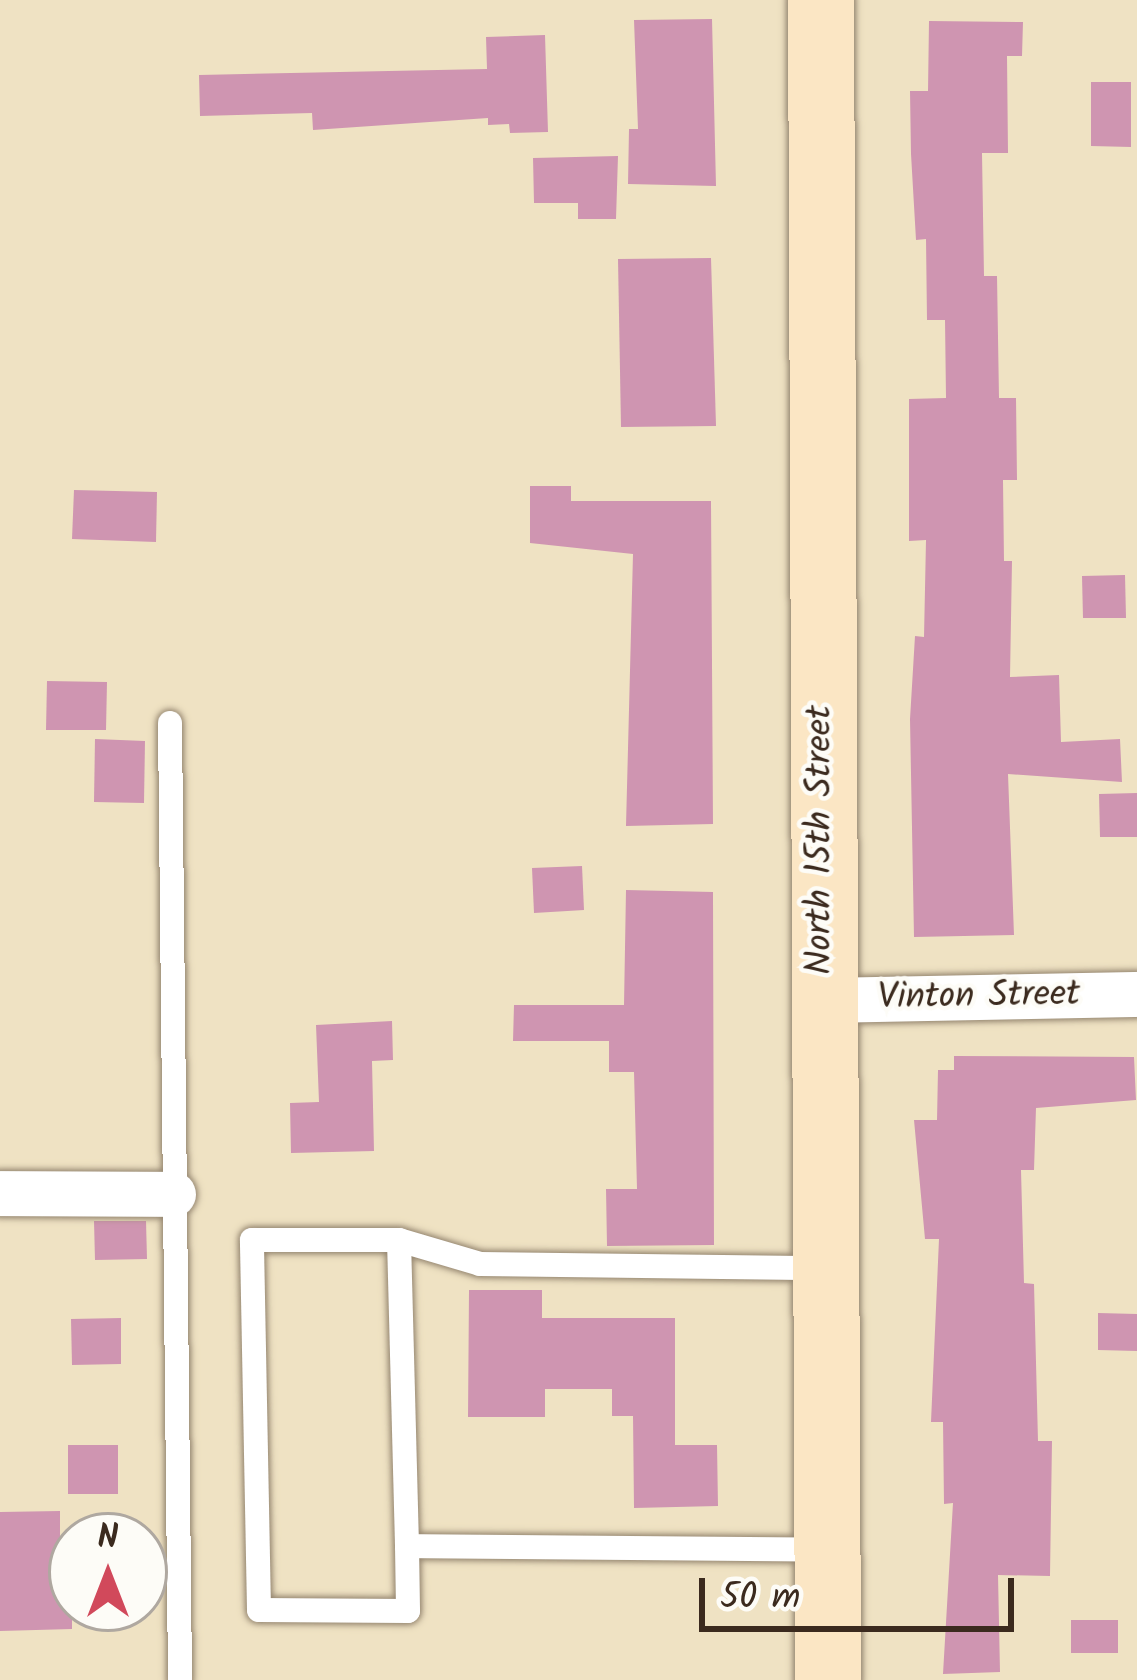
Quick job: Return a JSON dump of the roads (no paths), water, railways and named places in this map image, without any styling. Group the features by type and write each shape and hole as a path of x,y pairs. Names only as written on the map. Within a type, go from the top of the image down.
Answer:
{"main road":[{"name":"North 15th Street","path":"821,0 820,1000 828,1680"}],"street":[{"name":"Vinton Street","path":"820,1000 1137,994"},
{"path":"0,1193 173,1194"}],"lane":[{"path":"170,722 180,1680"},
{"path":"399,1240 408,1611 259,1610 252,1240 399,1240 480,1264 823,1268"},
{"path":"407,1546 826,1550"}]}
